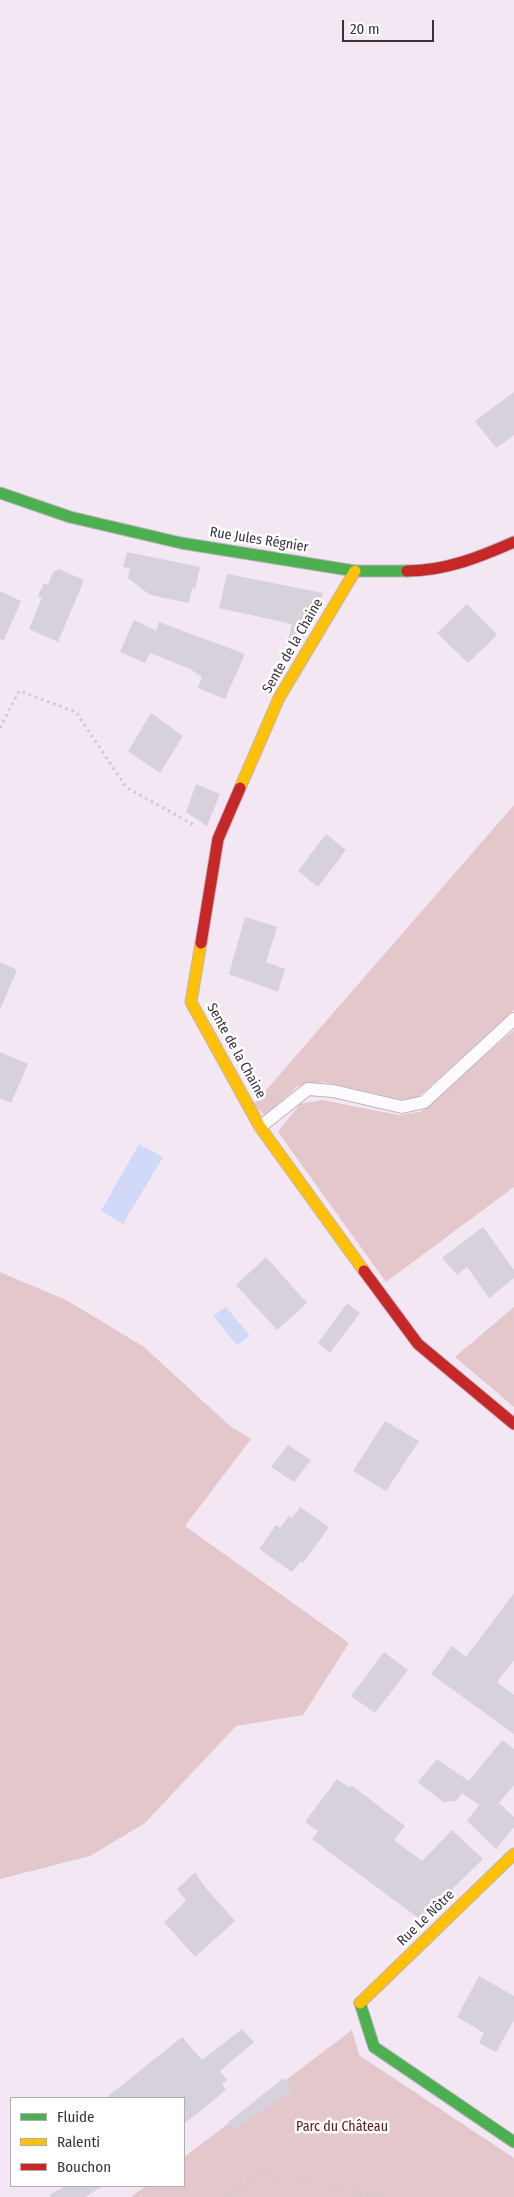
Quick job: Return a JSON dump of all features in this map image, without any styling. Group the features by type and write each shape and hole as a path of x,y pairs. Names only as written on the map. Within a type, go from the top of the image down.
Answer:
{"street":[{"name":"Rue Jules Régnier","path":"0,493 70,517 181,543 355,571 428,571 481,557 514,542"},
{"name":"Sente de la Chaine","path":"355,571 279,698 218,839 191,1002 260,1127 418,1344 514,1424"},
{"name":"Rue Le Nôtre","path":"514,1854 359,2004 374,2047 514,2142"}],"lane":[{"path":"260,1127 308,1089 333,1090 402,1107 424,1102 514,1019"}],"path":[{"path":"0,728 19,692 76,712 126,787 218,839"},
{"path":"226,2197 257,2174 381,2197"}],"green space":[{"path":"514,805 514,1010 417,1098 403,1100 324,1082 298,1086 265,1116 254,1104"},
{"path":"514,1030 514,1187 386,1282 278,1132 300,1104 322,1100 399,1115 420,1112"},
{"path":"0,1272 68,1301 144,1347 230,1426 251,1439 185,1526 349,1643 303,1715 236,1726 145,1823 90,1856 0,1879"},
{"path":"514,1307 514,1407 455,1357"},
{"name":"Parc du Château","path":"352,2030 359,2055 514,2158 514,2197 131,2197 145,2187 185,2187 185,2156"}],"water":[{"path":"139,1144 163,1157 123,1224 101,1211"},
{"path":"226,1307 250,1336 237,1345 213,1316"}],"building":[{"path":"514,392 514,435 496,448 475,421"},
{"path":"127,552 200,567 195,589 192,588 189,603 150,595 128,578 130,568 123,567"},
{"path":"59,569 84,580 58,642 29,629 42,598 38,596 44,583 48,585 53,572"},
{"path":"227,574 323,593 300,646 288,639 292,624 219,608"},
{"path":"0,591 21,601 4,640 0,639"},
{"path":"467,604 497,635 468,663 437,633"},
{"path":"134,620 156,631 159,622 245,654 225,699 198,688 202,677 190,669 150,653 145,663 120,652"},
{"path":"151,713 183,736 160,773 128,751"},
{"path":"196,784 220,794 207,826 186,812"},
{"path":"326,834 346,850 318,887 298,871"},
{"path":"245,917 277,927 266,962 285,969 278,992 229,974"},
{"path":"0,962 17,970 0,1010"},
{"path":"0,1052 28,1064 11,1103 0,1098"},
{"path":"483,1227 514,1270 514,1278 489,1298 467,1267 457,1275 442,1258"},
{"path":"266,1257 307,1303 277,1330 236,1285"},
{"path":"347,1303 360,1313 330,1353 318,1343"},
{"path":"385,1421 419,1441 386,1491 353,1471"},
{"path":"288,1445 311,1460 294,1482 271,1467"},
{"path":"300,1507 329,1527 303,1563 301,1561 292,1572 259,1549 276,1525 280,1528 289,1516 292,1518"},
{"path":"514,1593 514,1660 497,1682 514,1695 514,1734 431,1674 452,1646 466,1657"},
{"path":"384,1652 408,1670 375,1713 351,1696"},
{"path":"502,1740 514,1749 514,1785 499,1803 514,1817 514,1827 496,1849 467,1821 479,1805 462,1793 456,1801 443,1802 418,1782 437,1759 469,1781"},
{"path":"337,1779 350,1788 351,1785 405,1826 394,1840 422,1861 452,1830 483,1859 421,1920 312,1839 318,1831 305,1822"},
{"path":"195,1872 205,1887 235,1921 195,1957 164,1922 186,1901 177,1889"},
{"path":"479,1976 514,1996 514,2020 496,2052 479,2043 484,2033 457,2017"},
{"path":"242,2029 254,2042 220,2071 227,2080 222,2084 226,2090 185,2123 185,2097 107,2097 182,2037 202,2060"},
{"path":"284,2078 294,2090 234,2130 228,2122"},
{"path":"63,2187 101,2187 85,2197 51,2197 50,2195"}],"traffic: fast":[{"path":"0,493 70,517 181,543 355,571 407,571"},
{"path":"360,2003 374,2047 514,2142"}],"traffic: slow":[{"path":"240,788 279,698 355,571"},
{"path":"201,943 191,1002 260,1127 364,1271"},
{"path":"360,2003 514,1854"}],"traffic: jam":[{"path":"407,571 449,566 475,558 514,542"},
{"path":"201,943 218,839 240,788"},
{"path":"364,1271 418,1344 514,1424"}]}
